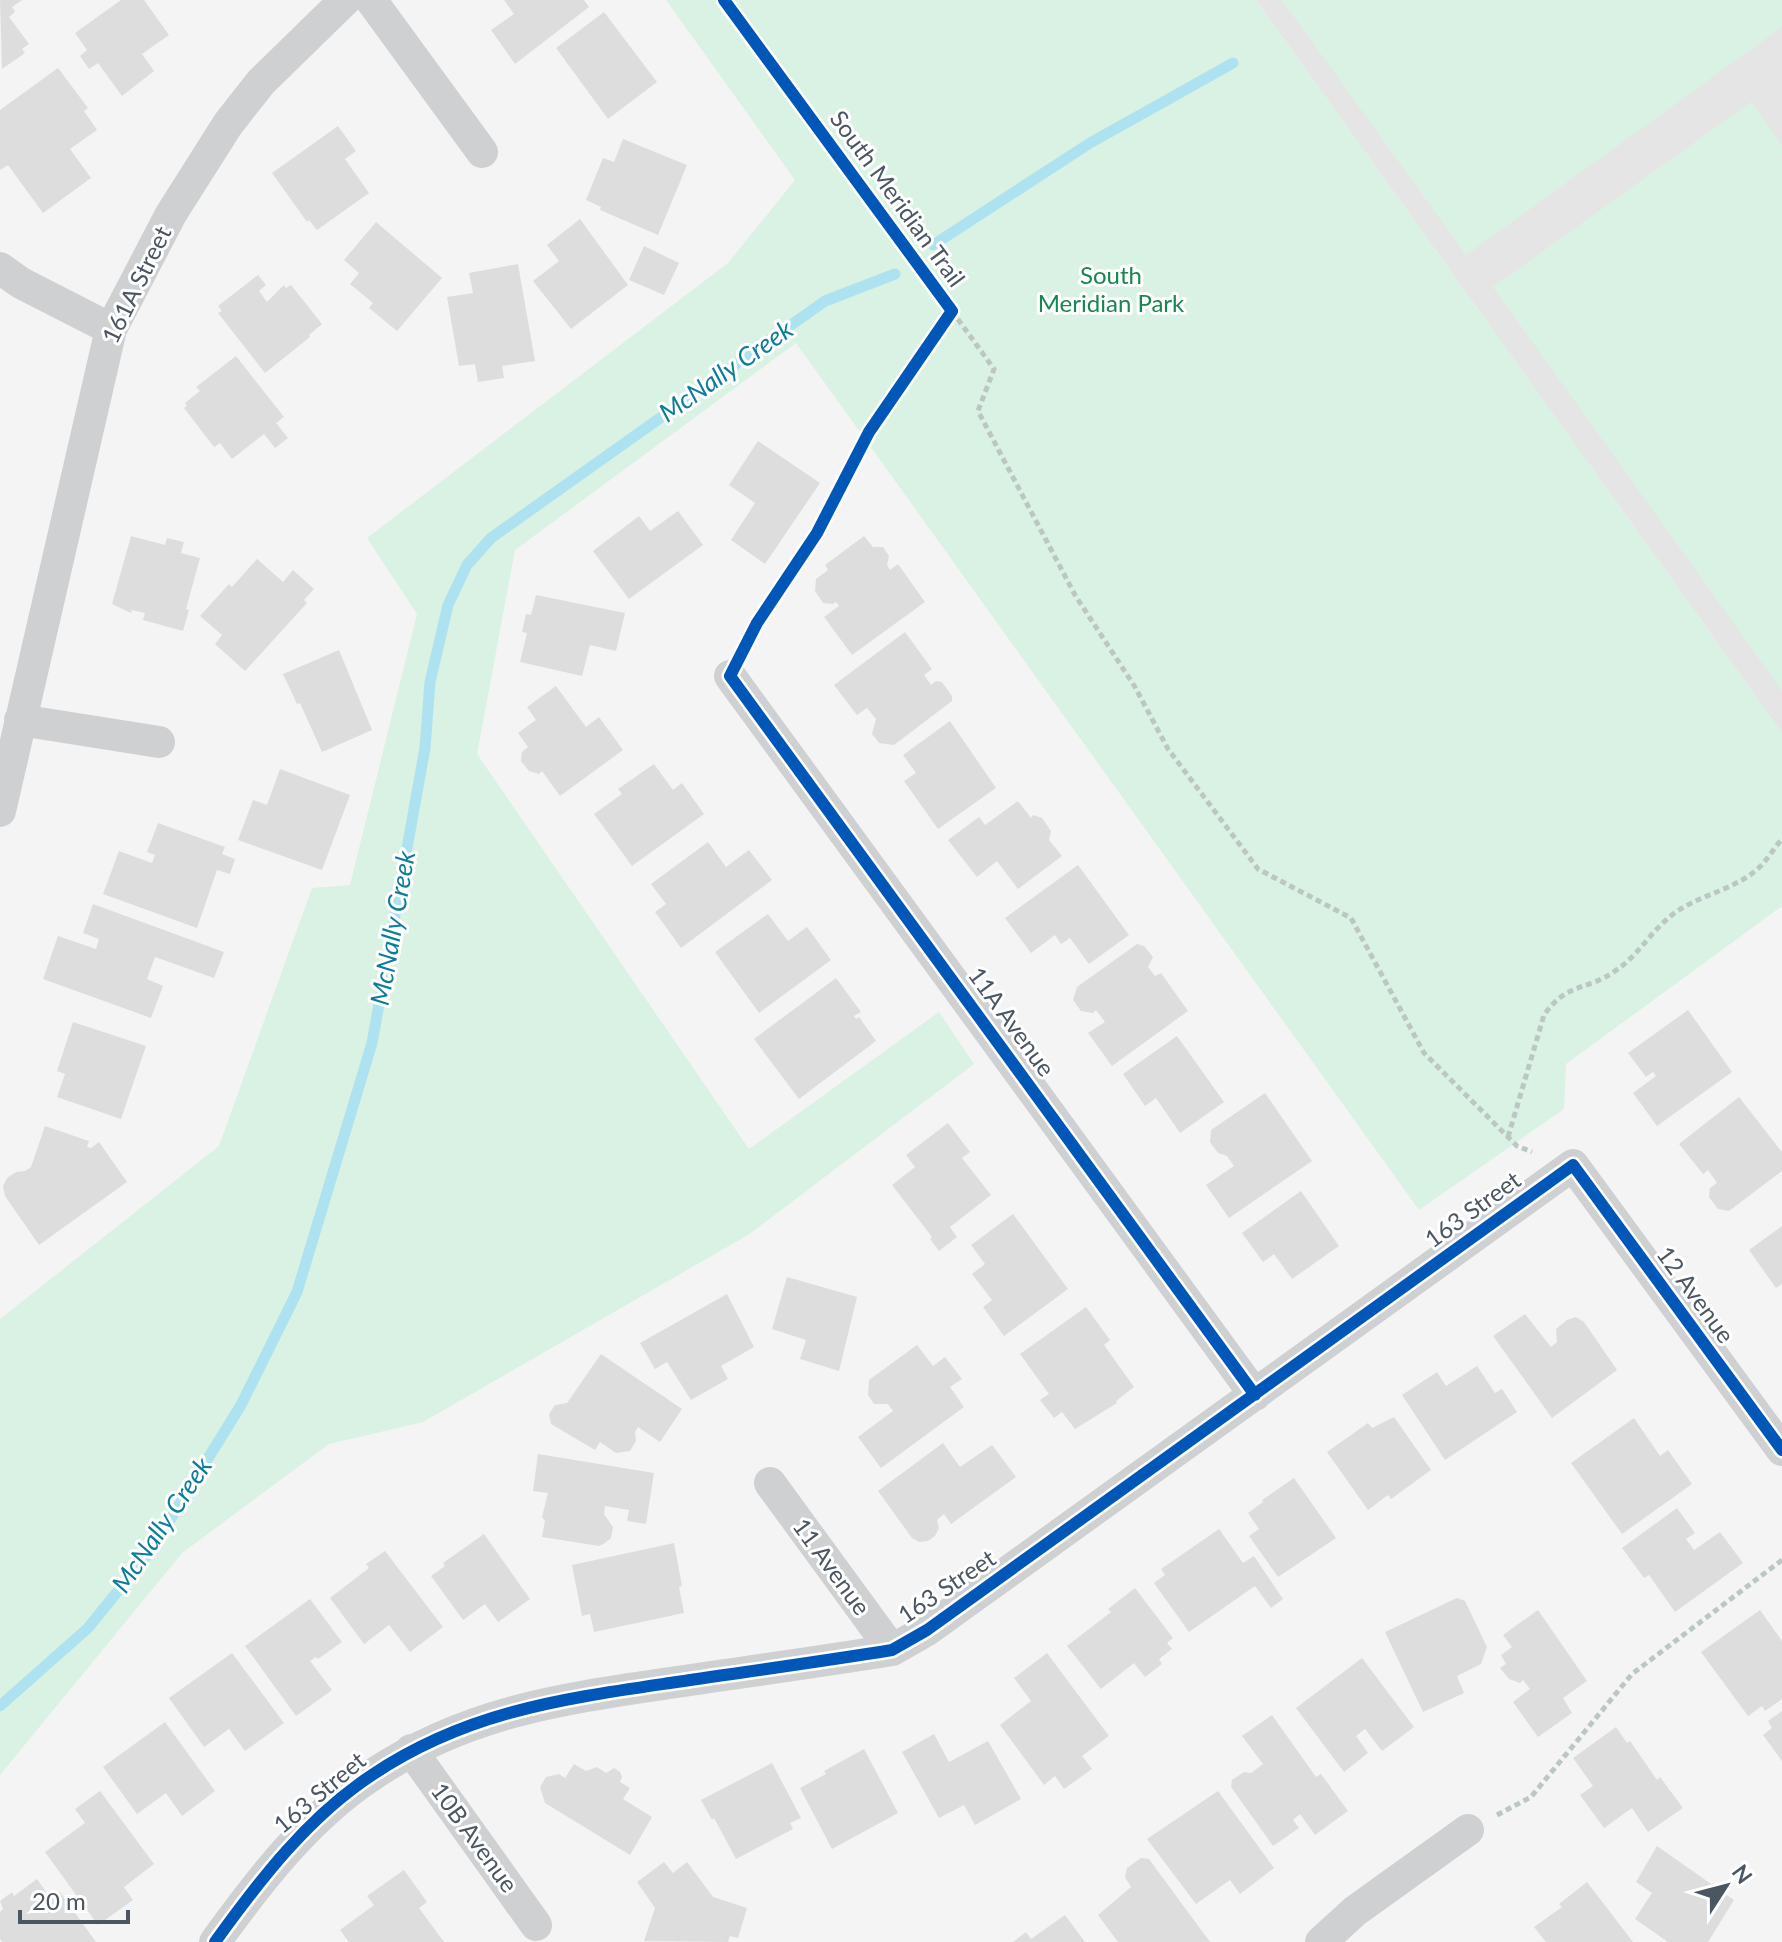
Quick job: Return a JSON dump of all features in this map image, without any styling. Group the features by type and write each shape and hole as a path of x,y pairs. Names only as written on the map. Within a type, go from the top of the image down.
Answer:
{"street":[{"name":"161A Street","path":"0,811 111,329 171,214 228,124 261,82 345,0"},
{"path":"371,0 482,152"},
{"path":"0,268 21,283 111,329"},
{"name":"11A Avenue","path":"730,676 1255,1395"},
{"path":"20,720 159,742"},
{"name":"163 Street","path":"215,1942 293,1841 369,1776 411,1750 489,1717 572,1698 892,1650 927,1630 1573,1165"},
{"name":"12 Avenue","path":"1573,1165 1782,1450"},
{"name":"11 Avenue","path":"770,1483 892,1650"},
{"name":"10B Avenue","path":"411,1750 536,1925"},
{"path":"1321,1942 1355,1911 1468,1830"}],"path":[{"path":"952,311 994,369 978,411 1075,595 1135,687 1168,749 1258,869 1351,918 1424,1053 1517,1146 1532,1152"},
{"path":"1508,1137 1544,1015 1555,999 1573,988 1611,974 1632,959 1646,937 1674,913 1754,872 1782,839"},
{"path":"1468,1830 1531,1797 1632,1674 1782,1560"}],"shaded area":[{"path":"1256,0 1782,0 1782,733"}],"green space":[{"name":"South Meridian Park","path":"666,0 1256,0 1782,733 1782,906 1566,1064 1564,1109 1419,1210 796,343 515,550 477,754 749,1149 939,1012 974,1064 748,1235 423,1422 329,1444 182,1553 0,1775 0,1319 219,1146 312,888 350,885 417,614 367,538 728,263 795,180"},
{"path":"1282,0 1782,0 1782,27 1466,255"},
{"path":"1751,102 1782,146 1782,691 1493,287"}],"building":[{"path":"0,0 22,0 12,7 15,12 9,17 29,44 22,49 25,53 2,69"},
{"path":"121,0 144,0 169,35 142,54 154,71 122,96 98,63 89,69 80,56 87,50 75,33"},
{"path":"504,0 584,0 589,7 515,64 491,30 514,14"},
{"path":"604,12 657,82 608,119 556,48"},
{"path":"58,68 88,108 84,111 97,130 70,149 91,178 43,213 8,165 0,170 0,110"},
{"path":"338,126 356,151 345,159 369,193 317,230 309,220 307,222 272,173"},
{"path":"623,139 687,165 658,235 600,210 601,207 586,200 603,158 614,162"},
{"path":"580,219 628,285 571,329 533,281 559,261 547,245"},
{"path":"376,222 442,278 397,331 369,308 373,303 350,284 359,273 344,260"},
{"path":"644,246 679,263 664,295 629,280"},
{"path":"518,264 535,361 502,366 504,378 478,382 475,364 459,366 447,297 473,293 469,273"},
{"path":"258,275 266,285 259,291 267,302 284,285 286,288 291,285 322,324 265,373 218,313 222,311 218,306"},
{"path":"236,356 284,417 276,423 288,438 275,448 264,434 232,459 220,443 214,447 184,408 187,406 185,403 200,391 196,387"},
{"path":"758,441 820,483 765,564 731,540 755,503 729,485"},
{"path":"678,511 703,545 629,599 593,551 639,516 650,531"},
{"path":"131,536 165,545 167,538 184,542 181,553 200,558 183,631 143,620 145,613 132,610 131,613 112,604"},
{"path":"864,536 873,547 883,547 889,556 887,565 890,570 898,564 925,602 852,655 824,617 839,606 836,602 823,603 815,591 816,579 828,570 825,565"},
{"path":"257,559 283,582 293,570 314,589 304,600 307,603 245,671 215,644 222,635 200,616"},
{"path":"536,595 625,613 616,651 590,645 582,676 520,662 527,633 522,632 526,614 531,615"},
{"path":"905,632 932,669 924,675 931,685 936,681 942,682 952,701 894,745 879,743 872,734 876,719 867,708 857,715 834,685"},
{"path":"339,650 372,730 322,752 283,674"},
{"path":"556,686 586,727 599,717 623,750 560,796 542,771 539,774 529,771 521,761 522,752 528,747 518,733 536,720 527,707"},
{"path":"950,721 996,788 938,829 904,781 916,773 903,755"},
{"path":"654,764 673,790 682,783 704,814 632,866 594,814 622,794 618,789"},
{"path":"280,769 350,795 322,870 238,840 253,800 267,805"},
{"path":"1018,801 1031,818 1033,815 1042,818 1051,831 1049,840 1062,856 1018,889 997,861 977,877 948,840 979,817 985,825"},
{"path":"158,823 225,847 222,854 235,859 230,874 217,870 197,928 103,894 119,851 152,863 155,855 147,852"},
{"path":"708,842 726,867 749,850 772,880 681,948 655,912 666,904 651,884"},
{"path":"1078,865 1129,935 1089,964 1070,938 1061,944 1055,935 1031,953 1005,918"},
{"path":"93,904 224,952 214,978 155,957 147,979 163,986 151,1018 43,979 58,936 96,949 99,939 83,933"},
{"path":"768,914 788,941 807,927 831,960 759,1013 715,952"},
{"path":"1137,944 1144,946 1153,957 1148,967 1155,976 1161,973 1188,1011 1112,1066 1088,1033 1105,1022 1096,1010 1093,1013 1081,1011 1073,1000 1077,987"},
{"path":"836,978 861,1012 854,1016 856,1019 859,1017 876,1041 799,1099 754,1039"},
{"path":"1688,1010 1732,1072 1657,1126 1633,1093 1656,1076 1653,1072 1646,1077 1628,1053"},
{"path":"73,1022 146,1046 121,1119 57,1097 65,1074 57,1071"},
{"path":"1177,1036 1224,1102 1180,1133 1156,1098 1145,1106 1123,1074"},
{"path":"1265,1093 1312,1161 1229,1218 1206,1185 1234,1166 1210,1142 1211,1130"},
{"path":"1739,1097 1782,1152 1782,1171 1729,1211 1718,1209 1709,1197 1710,1188 1717,1183 1708,1170 1703,1174 1679,1144"},
{"path":"948,1123 970,1152 962,1158 991,1195 950,1227 957,1237 939,1251 930,1239 932,1237 892,1185 915,1167 906,1155"},
{"path":"45,1126 89,1141 87,1147 91,1148 99,1142 127,1182 39,1245 5,1196 3,1186 7,1178 31,1167"},
{"path":"1301,1191 1339,1246 1292,1279 1274,1254 1263,1262 1242,1233"},
{"path":"1013,1214 1068,1289 1004,1336 983,1307 992,1300 972,1274 985,1264 971,1245"},
{"path":"1782,1226 1782,1284 1776,1288 1749,1250"},
{"path":"787,1277 857,1297 839,1371 800,1359 806,1340 772,1329"},
{"path":"727,1294 754,1347 721,1366 728,1379 691,1400 667,1362 655,1369 640,1343"},
{"path":"1086,1307 1110,1340 1104,1345 1134,1387 1117,1403 1075,1429 1062,1412 1054,1418 1040,1400 1049,1394 1020,1354"},
{"path":"1525,1314 1551,1347 1557,1342 1556,1329 1576,1317 1584,1322 1617,1370 1552,1418 1493,1336"},
{"path":"917,1345 933,1366 945,1357 962,1379 950,1387 964,1407 881,1468 858,1437 893,1411 888,1404 874,1404 868,1395 869,1380"},
{"path":"601,1354 682,1409 660,1442 638,1427 636,1441 630,1451 616,1453 600,1442 595,1450 551,1424 549,1414 555,1405 567,1403"},
{"path":"1477,1366 1495,1393 1502,1389 1517,1412 1445,1460 1402,1395 1437,1372 1446,1386"},
{"path":"1394,1417 1431,1470 1391,1499 1388,1495 1368,1510 1327,1452 1368,1423 1372,1428"},
{"path":"1634,1418 1660,1456 1668,1450 1692,1484 1622,1534 1571,1463"},
{"path":"943,1443 960,1467 992,1445 1016,1477 951,1524 944,1514 937,1520 939,1528 935,1536 919,1542 912,1538 878,1491"},
{"path":"538,1454 654,1473 646,1524 627,1521 629,1510 605,1506 604,1514 613,1527 611,1538 599,1546 542,1537 545,1521 542,1517 548,1493 533,1491"},
{"path":"1294,1478 1336,1538 1278,1577 1249,1536 1259,1529 1248,1513"},
{"path":"1677,1508 1695,1533 1686,1539 1694,1550 1720,1532 1743,1563 1675,1612 1649,1575 1644,1578 1622,1548"},
{"path":"1219,1529 1243,1563 1254,1556 1283,1599 1271,1608 1255,1586 1189,1632 1154,1583 1165,1575 1161,1569"},
{"path":"484,1534 530,1599 498,1622 485,1604 463,1620 431,1576 445,1566 443,1563"},
{"path":"674,1543 684,1613 594,1632 590,1614 582,1616 572,1565"},
{"path":"385,1551 443,1627 410,1652 389,1625 364,1644 330,1598 369,1568 366,1564"},
{"path":"1135,1588 1173,1638 1167,1643 1172,1649 1159,1659 1162,1664 1145,1677 1134,1663 1101,1689 1067,1646 1111,1612 1108,1609"},
{"path":"1457,1598 1465,1601 1487,1647 1481,1664 1457,1676 1464,1693 1423,1712 1385,1632"},
{"path":"310,1599 342,1642 310,1661 332,1690 296,1716 245,1646"},
{"path":"1538,1610 1587,1681 1563,1698 1572,1713 1538,1737 1513,1702 1530,1689 1523,1680 1520,1683 1509,1679 1500,1668 1506,1664 1501,1655 1512,1647 1503,1635"},
{"path":"1760,1610 1782,1641 1782,1699 1765,1711 1762,1706 1748,1716 1701,1652"},
{"path":"232,1653 284,1723 245,1751 229,1729 204,1747 169,1698"},
{"path":"1047,1653 1109,1736 1082,1756 1092,1769 1064,1789 1055,1776 1044,1785 1000,1725 1031,1701 1014,1678"},
{"path":"1362,1658 1414,1727 1382,1751 1365,1729 1356,1736 1368,1753 1344,1772 1296,1708"},
{"path":"1782,1711 1782,1761 1763,1735 1772,1728 1768,1721"},
{"path":"1272,1715 1316,1777 1321,1774 1348,1811 1315,1835 1300,1814 1293,1820 1299,1828 1273,1846 1231,1787 1232,1780 1244,1772 1251,1773 1263,1764 1242,1736"},
{"path":"165,1722 215,1791 182,1816 166,1793 137,1814 103,1767"},
{"path":"1616,1727 1683,1808 1648,1832 1632,1808 1604,1828 1580,1795 1593,1786 1573,1758"},
{"path":"934,1734 949,1762 988,1741 1021,1799 975,1825 964,1805 939,1818 902,1752"},
{"path":"864,1749 898,1813 832,1849 800,1788"},
{"path":"772,1763 801,1818 790,1823 793,1829 736,1859 701,1800"},
{"path":"574,1764 586,1771 597,1767 606,1773 614,1768 620,1772 620,1782 630,1788 623,1799 652,1817 630,1855 545,1803 540,1787 546,1777 559,1774 565,1778"},
{"path":"100,1791 154,1864 124,1887 133,1900 98,1925 45,1852 85,1823 75,1809"},
{"path":"1218,1791 1274,1868 1240,1894 1230,1880 1196,1904 1147,1839"},
{"path":"1657,1846 1734,1900 1708,1942 1668,1942 1635,1919 1652,1893 1636,1882"},
{"path":"1141,1858 1149,1859 1210,1942 1118,1942 1098,1915 1131,1887 1125,1877 1127,1868"},
{"path":"664,1862 673,1873 687,1862 713,1897 747,1908 738,1938 730,1936 728,1942 644,1941 655,1908 637,1882"},
{"path":"404,1870 427,1902 419,1908 444,1942 349,1942 340,1930 374,1905 367,1896"},
{"path":"37,1879 51,1899 60,1892 96,1942 2,1942 0,1912 3,1909 0,1901 12,1892 14,1896"},
{"path":"1587,1882 1633,1942 1546,1942 1534,1927 1562,1907 1559,1904"},
{"path":"1065,1915 1085,1942 1013,1942 1026,1932 1031,1939"}],"waterway":[{"name":"McNally Creek","path":"933,245 1090,143 1233,63"},
{"name":"McNally Creek","path":"0,1706 88,1628 152,1549 241,1405 297,1292 372,1043 425,748 430,682 448,605 467,565 491,538 825,301 895,274"}],"cycle path":[{"name":"South Meridian Trail","path":"724,0 952,311 869,432 817,533 757,623 730,676 1255,1395"},
{"path":"215,1942 267,1873 327,1810 372,1775 443,1736 515,1711 553,1703 892,1650 927,1630 1573,1165 1782,1450"}]}
